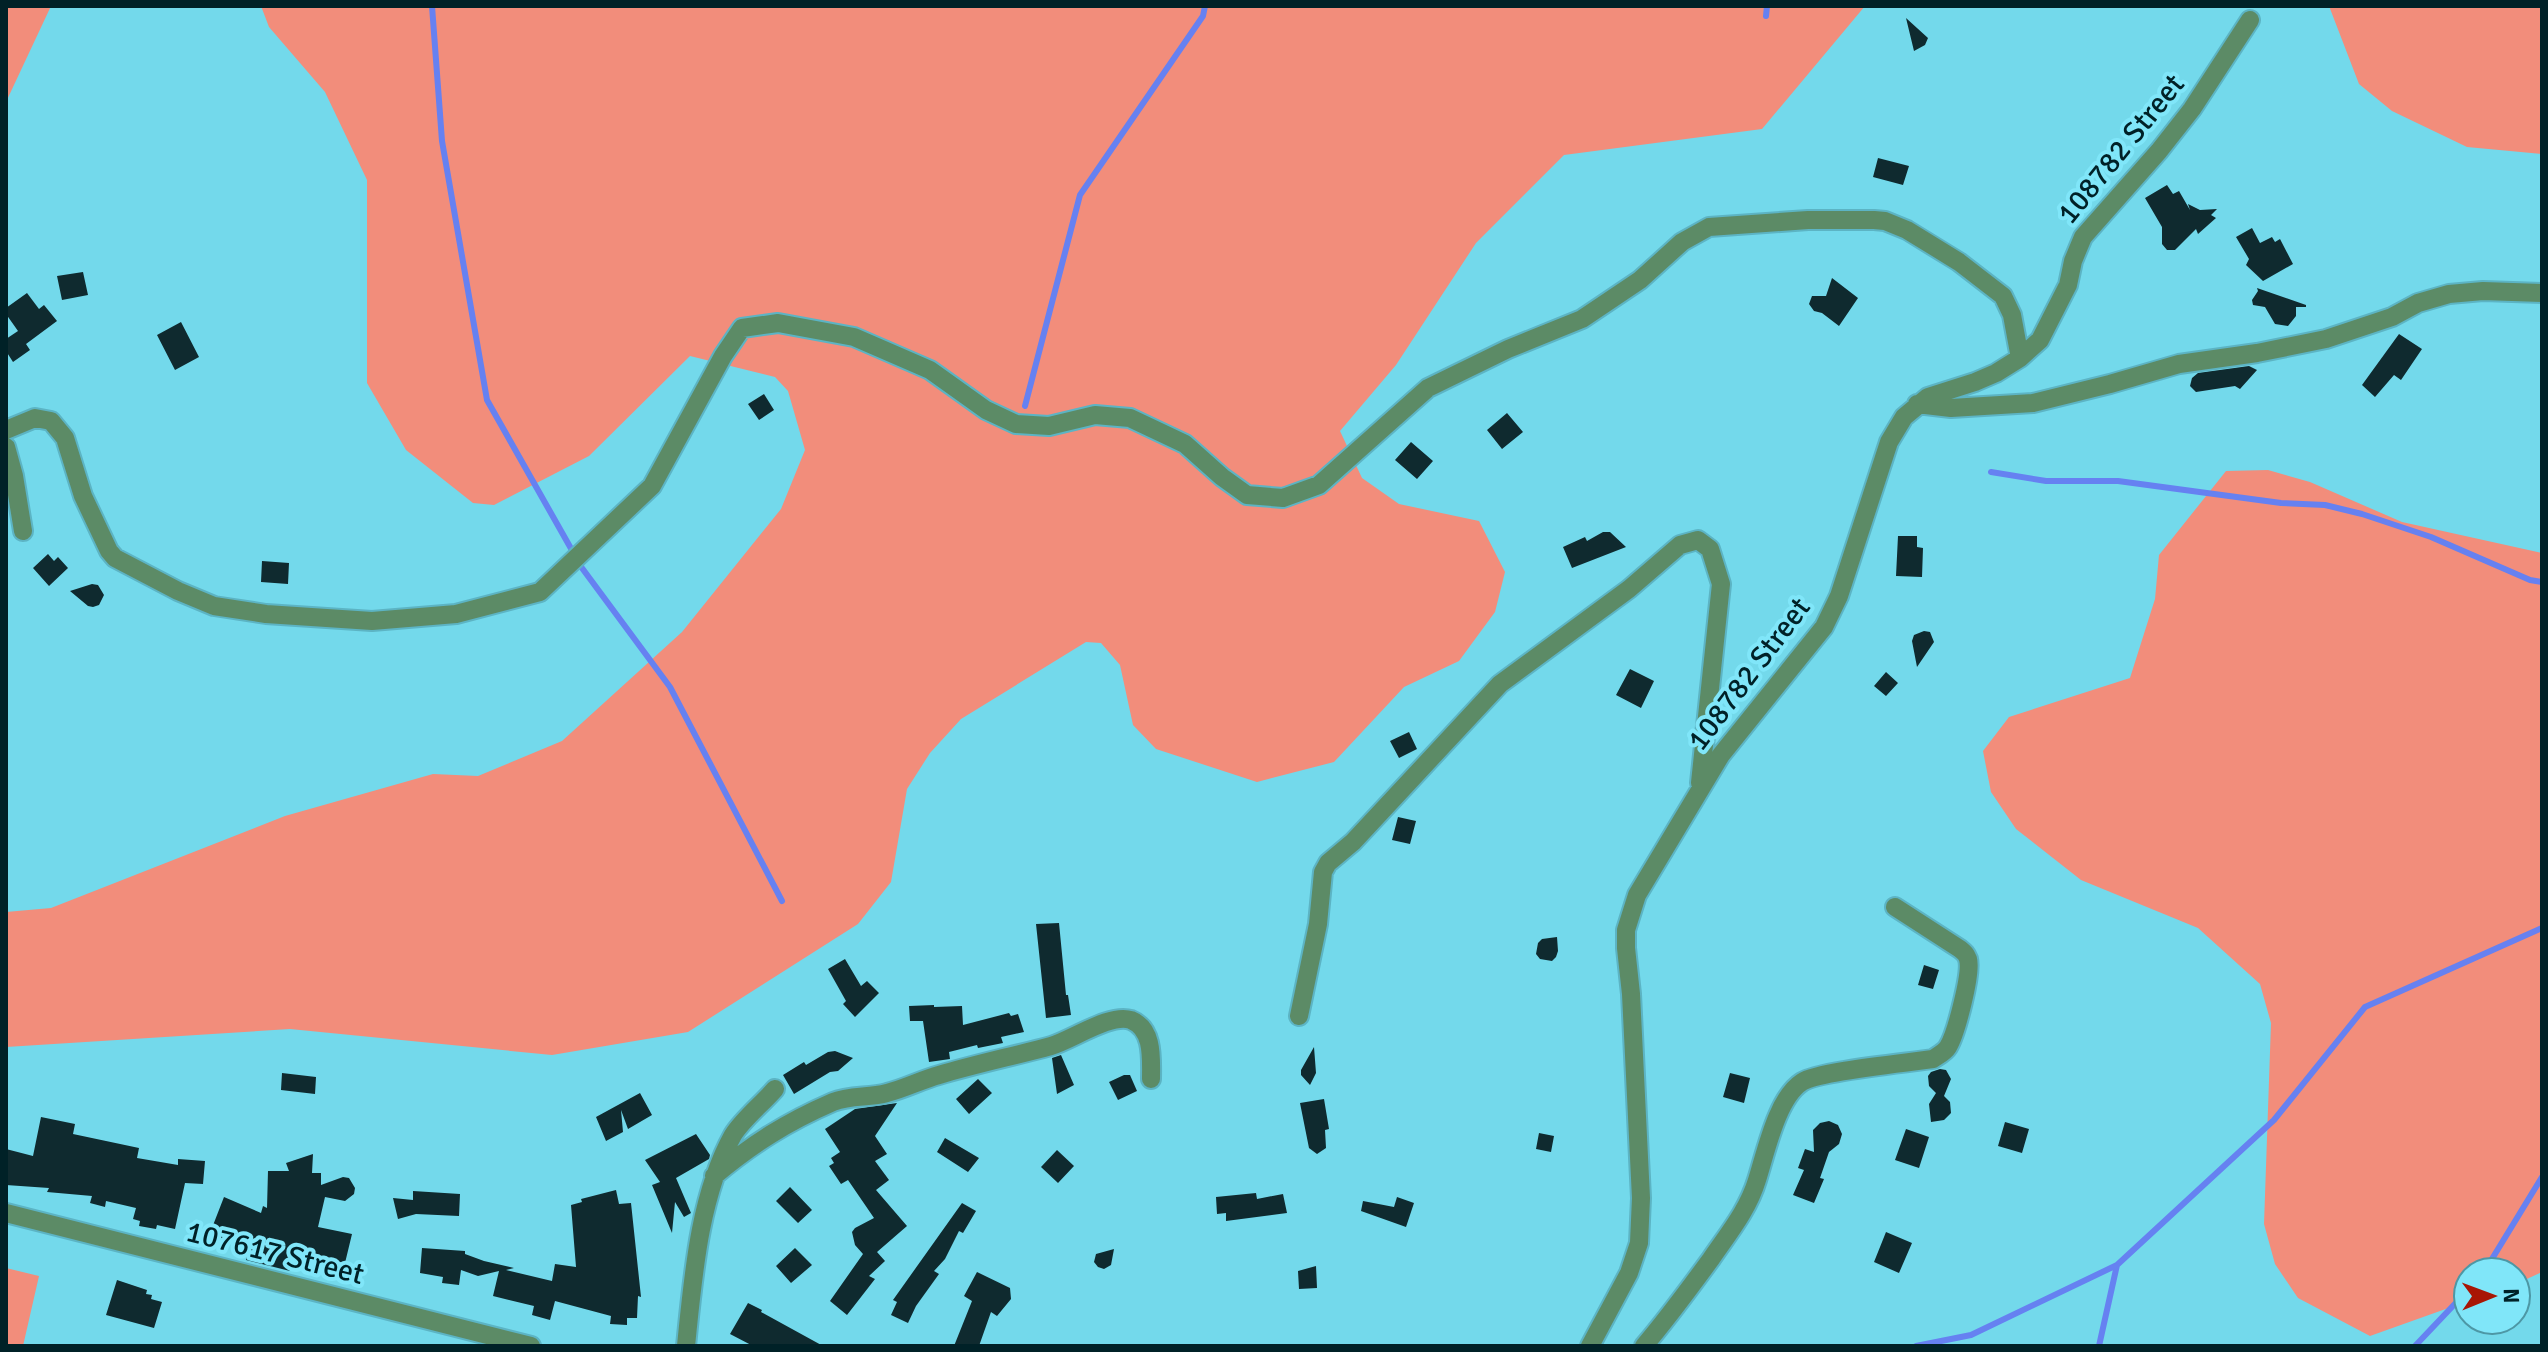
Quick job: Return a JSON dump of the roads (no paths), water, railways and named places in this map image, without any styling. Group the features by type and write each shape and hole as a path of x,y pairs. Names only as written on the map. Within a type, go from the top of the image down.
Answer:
{"street":[{"name":"108782 Street","path":"1590,1346 1629,1273 1639,1243 1641,1198 1626,930 1637,895 1721,755 1824,627 1839,596 1889,442 1904,417 1928,397 1975,382 2020,358 2040,340 2068,285 2083,237 2192,109 2250,20"},
{"path":"6,430 35,418 51,421 59,428 83,496 104,541 115,558 125,564 214,606 266,614 372,621 456,614 540,592 652,486 723,356 742,328 778,323 854,337 930,370 986,410 1016,424 1049,426 1095,415 1130,418 1185,444 1247,495 1283,498 1319,485 1428,388 1508,349 1582,319 1640,280 1682,242 1709,227 1808,220 1874,220 1907,230 1959,262 2003,296 2012,315 2020,358"},
{"path":"1917,404 1951,408 2033,403 2179,364 2326,339 2449,294 2483,291 2542,293"},
{"path":"6,447 23,531"},
{"path":"1299,1016 1318,924 1321,881 1328,863 1353,842 1500,684 1629,589 1680,545 1698,540 1710,549 1721,584 1699,790"},
{"path":"1644,1346 1668,1318 1736,1223 1752,1194 1787,1097 1796,1087 1816,1076 1933,1059 1947,1049 1963,996 1968,957 1895,907"},
{"path":"714,1176 751,1145 835,1101 886,1093 988,1061 1054,1045 1116,1019 1130,1020 1143,1029 1149,1042 1151,1079"},
{"path":"686,1346 694,1266 714,1176 734,1133 775,1089"},
{"name":"107617 Street","path":"6,1213 531,1346"}],"waterway":[{"path":"432,6 442,141 487,400 582,568 670,687 782,901"},
{"path":"1025,406 1080,195 1203,16 1205,6"},
{"path":"1766,16 1767,6"},
{"path":"1991,472 2046,481 2118,481 2281,503 2325,505 2431,537 2530,580 2542,582"},
{"path":"1916,1346 1971,1335 2117,1265 2274,1120 2365,1007 2542,928"},
{"path":"2494,1256 2542,1177"},
{"path":"2099,1346 2117,1265"},
{"path":"2415,1346 2452,1307"}]}
